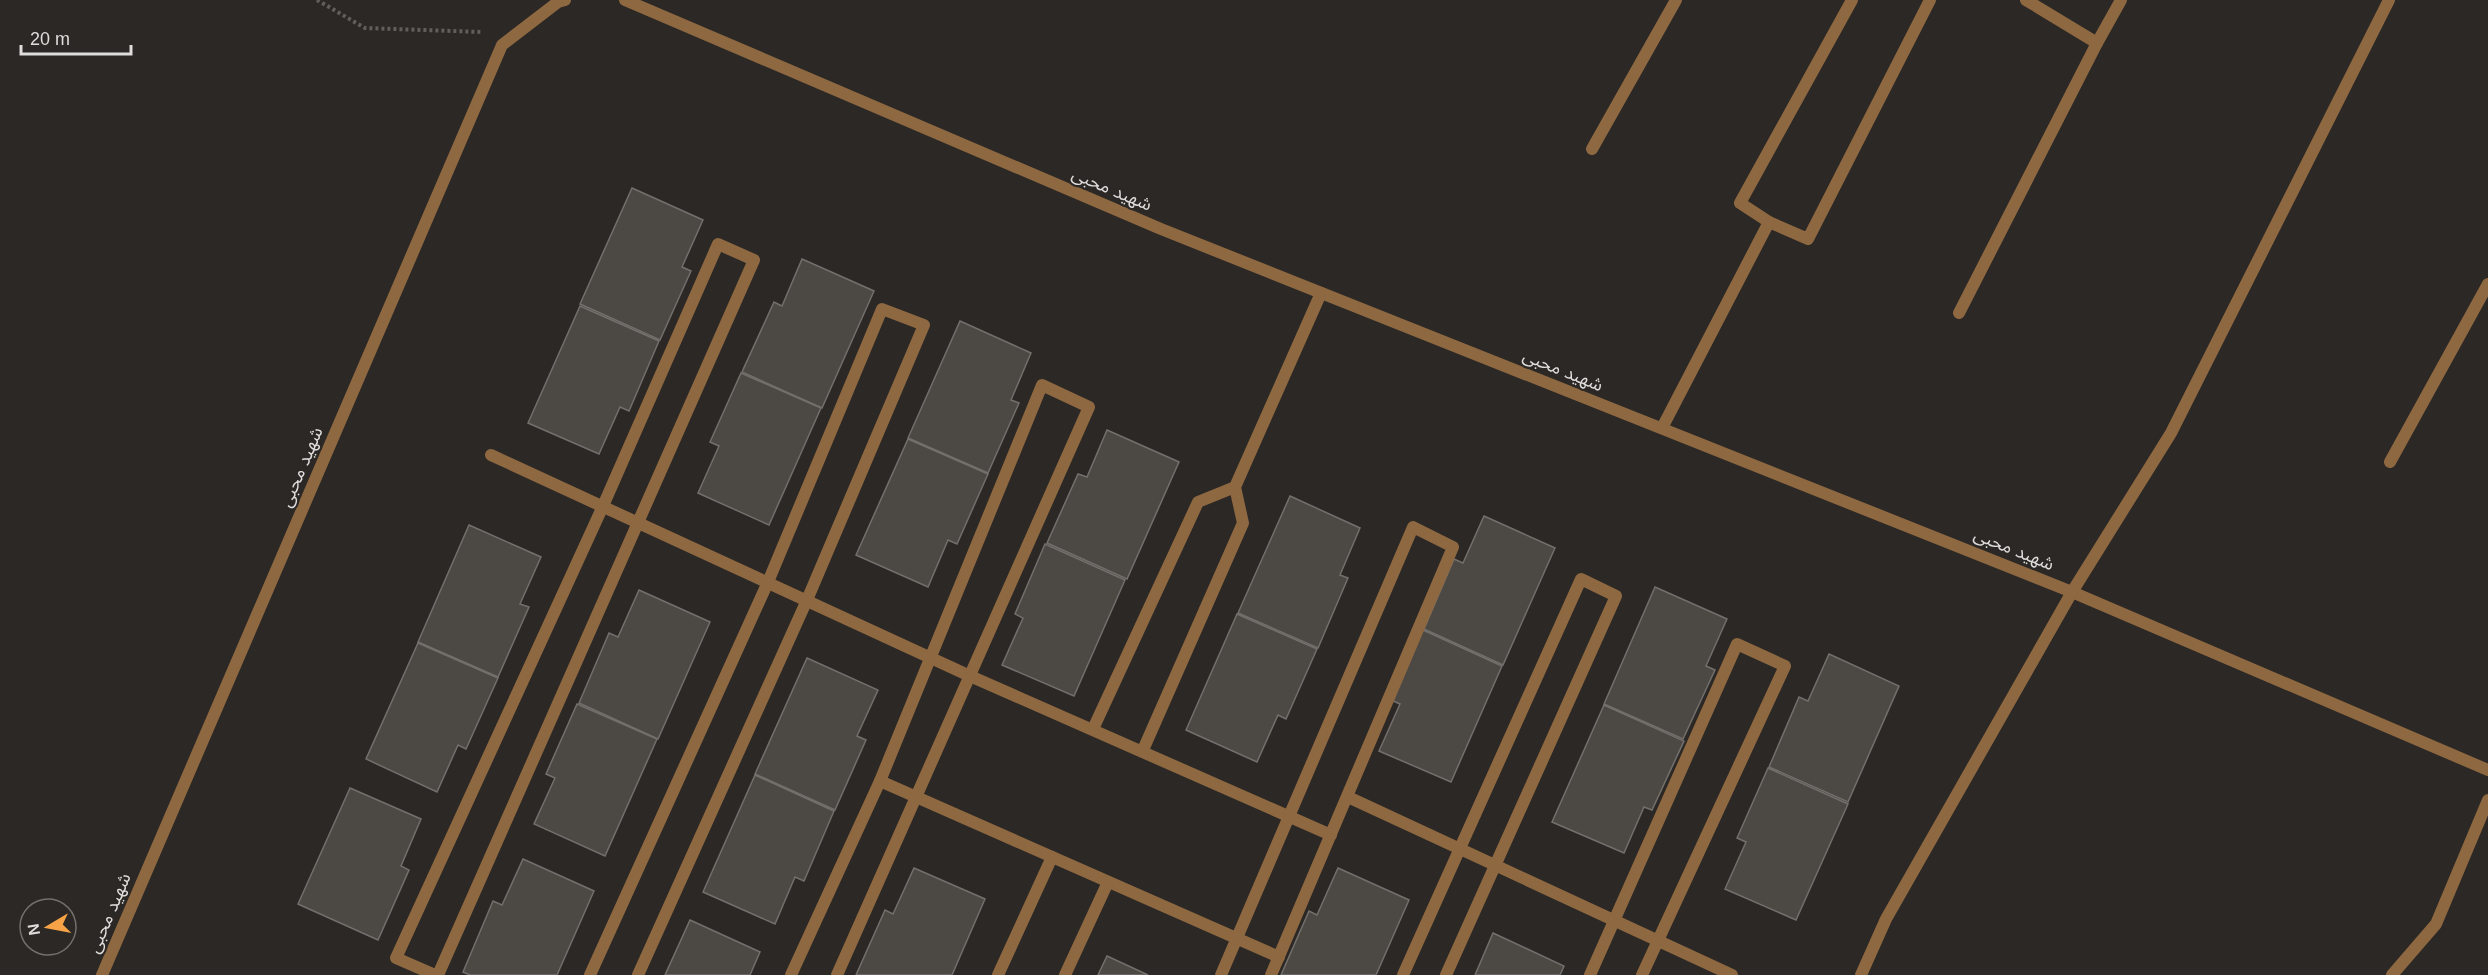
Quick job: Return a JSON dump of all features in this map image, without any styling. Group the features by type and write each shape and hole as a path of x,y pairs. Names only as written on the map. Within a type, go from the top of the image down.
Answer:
{"street":[{"name":"شهید محبی","path":"102,975 501,45 558,2 565,0"},
{"name":"شهید محبی","path":"625,0 1161,229 2072,592 2488,770"},
{"path":"1592,149 1676,0"},
{"path":"1852,0 1740,203 1769,222 1808,239 1930,0"},
{"path":"2026,0 2097,43"},
{"path":"1959,313 2121,0"},
{"path":"1861,975 1886,919 2072,592 2171,433 2389,0"},
{"path":"1662,428 1769,222"},
{"path":"718,244 754,260 639,523 437,975 396,958 603,506 718,244"},
{"path":"2390,462 2488,284"},
{"path":"1143,750 1243,523 1235,487 1321,293"},
{"path":"590,975 768,582 882,309 924,325 807,600 638,975"},
{"path":"791,975 879,781 1042,385 1089,406 837,975"},
{"path":"491,455 931,656 970,676 1143,750 1331,835"},
{"path":"1093,729 1198,502 1235,487"},
{"path":"1221,975 1413,526 1453,547 1271,975"},
{"path":"1403,975 1581,579 1616,596 1446,975"},
{"path":"1590,975 1737,644 1785,666 1642,975"},
{"path":"879,781 1279,957"},
{"path":"1348,797 1732,975"},
{"path":"2392,975 2436,924 2488,800"},
{"path":"998,975 1052,857"},
{"path":"1065,975 1108,882"}],"path":[{"path":"317,0 365,28 516,34"}],"building":[{"path":"632,188 703,220 682,267 691,271 660,340 580,304"},
{"path":"802,259 874,291 822,408 742,372 774,302 782,306"},
{"path":"580,306 659,341 629,411 620,407 599,454 528,423"},
{"path":"960,321 1031,353 1011,400 1019,403 988,473 908,438"},
{"path":"741,373 821,408 769,525 698,493 719,446 710,442"},
{"path":"1107,430 1179,462 1127,579 1047,543 1078,474 1087,477"},
{"path":"908,439 988,474 957,544 948,540 928,587 856,555"},
{"path":"1290,496 1360,528 1340,575 1348,578 1318,648 1238,613"},
{"path":"1484,516 1555,548 1503,665 1424,629 1454,559 1463,563"},
{"path":"469,525 541,557 520,604 529,607 498,677 418,642"},
{"path":"1045,544 1125,580 1074,696 1002,665 1023,618 1015,614"},
{"path":"1655,587 1727,619 1706,666 1715,670 1683,739 1604,704"},
{"path":"639,590 710,622 658,739 579,703 609,633 618,637"},
{"path":"1237,614 1317,649 1286,719 1278,715 1257,762 1186,730"},
{"path":"1423,630 1502,666 1451,782 1379,751 1400,704 1391,700"},
{"path":"418,643 498,678 466,749 458,745 437,792 366,759"},
{"path":"1829,654 1899,686 1848,802 1769,767 1799,697 1808,701"},
{"path":"807,658 878,690 857,736 866,740 835,810 755,774"},
{"path":"577,704 657,739 605,856 534,824 555,778 546,774"},
{"path":"1604,705 1684,741 1652,810 1644,807 1624,853 1552,822"},
{"path":"1768,768 1848,804 1796,920 1725,889 1746,842 1737,838"},
{"path":"755,775 834,811 804,881 795,877 775,924 703,892"},
{"path":"350,788 421,819 401,866 409,870 378,940 298,904"},
{"path":"523,859 594,891 557,975 470,975 463,972 493,901 502,905"},
{"path":"914,868 985,899 952,975 856,975 885,910 893,914"},
{"path":"1338,868 1409,900 1376,975 1281,975 1309,911 1317,915"},
{"path":"690,920 760,952 750,975 665,975"},
{"path":"1493,933 1564,966 1560,975 1475,975"},
{"path":"1107,956 1148,975 1098,975"}]}
